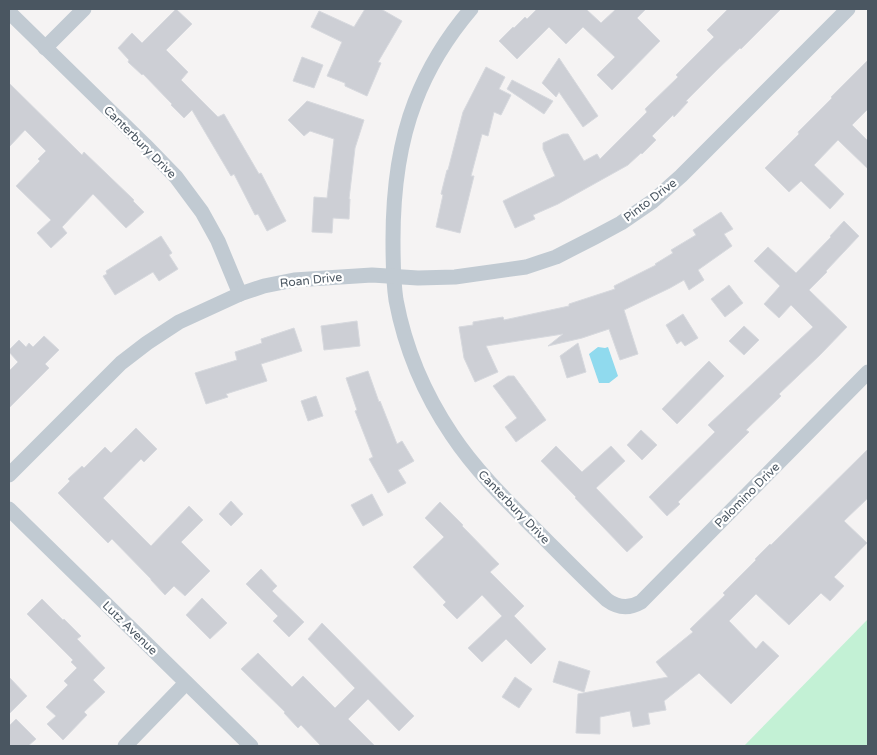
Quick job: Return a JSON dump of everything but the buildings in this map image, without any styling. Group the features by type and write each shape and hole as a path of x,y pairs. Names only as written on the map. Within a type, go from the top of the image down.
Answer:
{"street":[{"path":"45,48 84,9"},
{"path":"394,276 393,226 395,188 403,143 415,102 433,63 460,22 471,9"},
{"name":"Pinto Drive","path":"394,276 418,278 456,277 526,267 556,257 621,223 682,176 848,9"},
{"name":"Canterbury Drive","path":"9,12 145,145 176,178 202,212 218,241 240,294"},
{"name":"Roan Drive","path":"9,475 121,364 178,322 240,294 264,286 294,280 372,275 394,276"},
{"name":"Canterbury Drive","path":"394,276 396,300 406,340 417,372 452,436 492,487 602,596 613,605 620,607"},
{"name":"Palomino Drive","path":"620,607 628,608 641,602 868,372"},
{"name":"Lutz Avenue","path":"9,509 251,746"},
{"path":"125,746 186,683"}],"green space":[{"path":"868,619 868,746 744,746"}],"water":[{"path":"598,347 608,347 618,376 609,383 599,383 589,354"}]}
